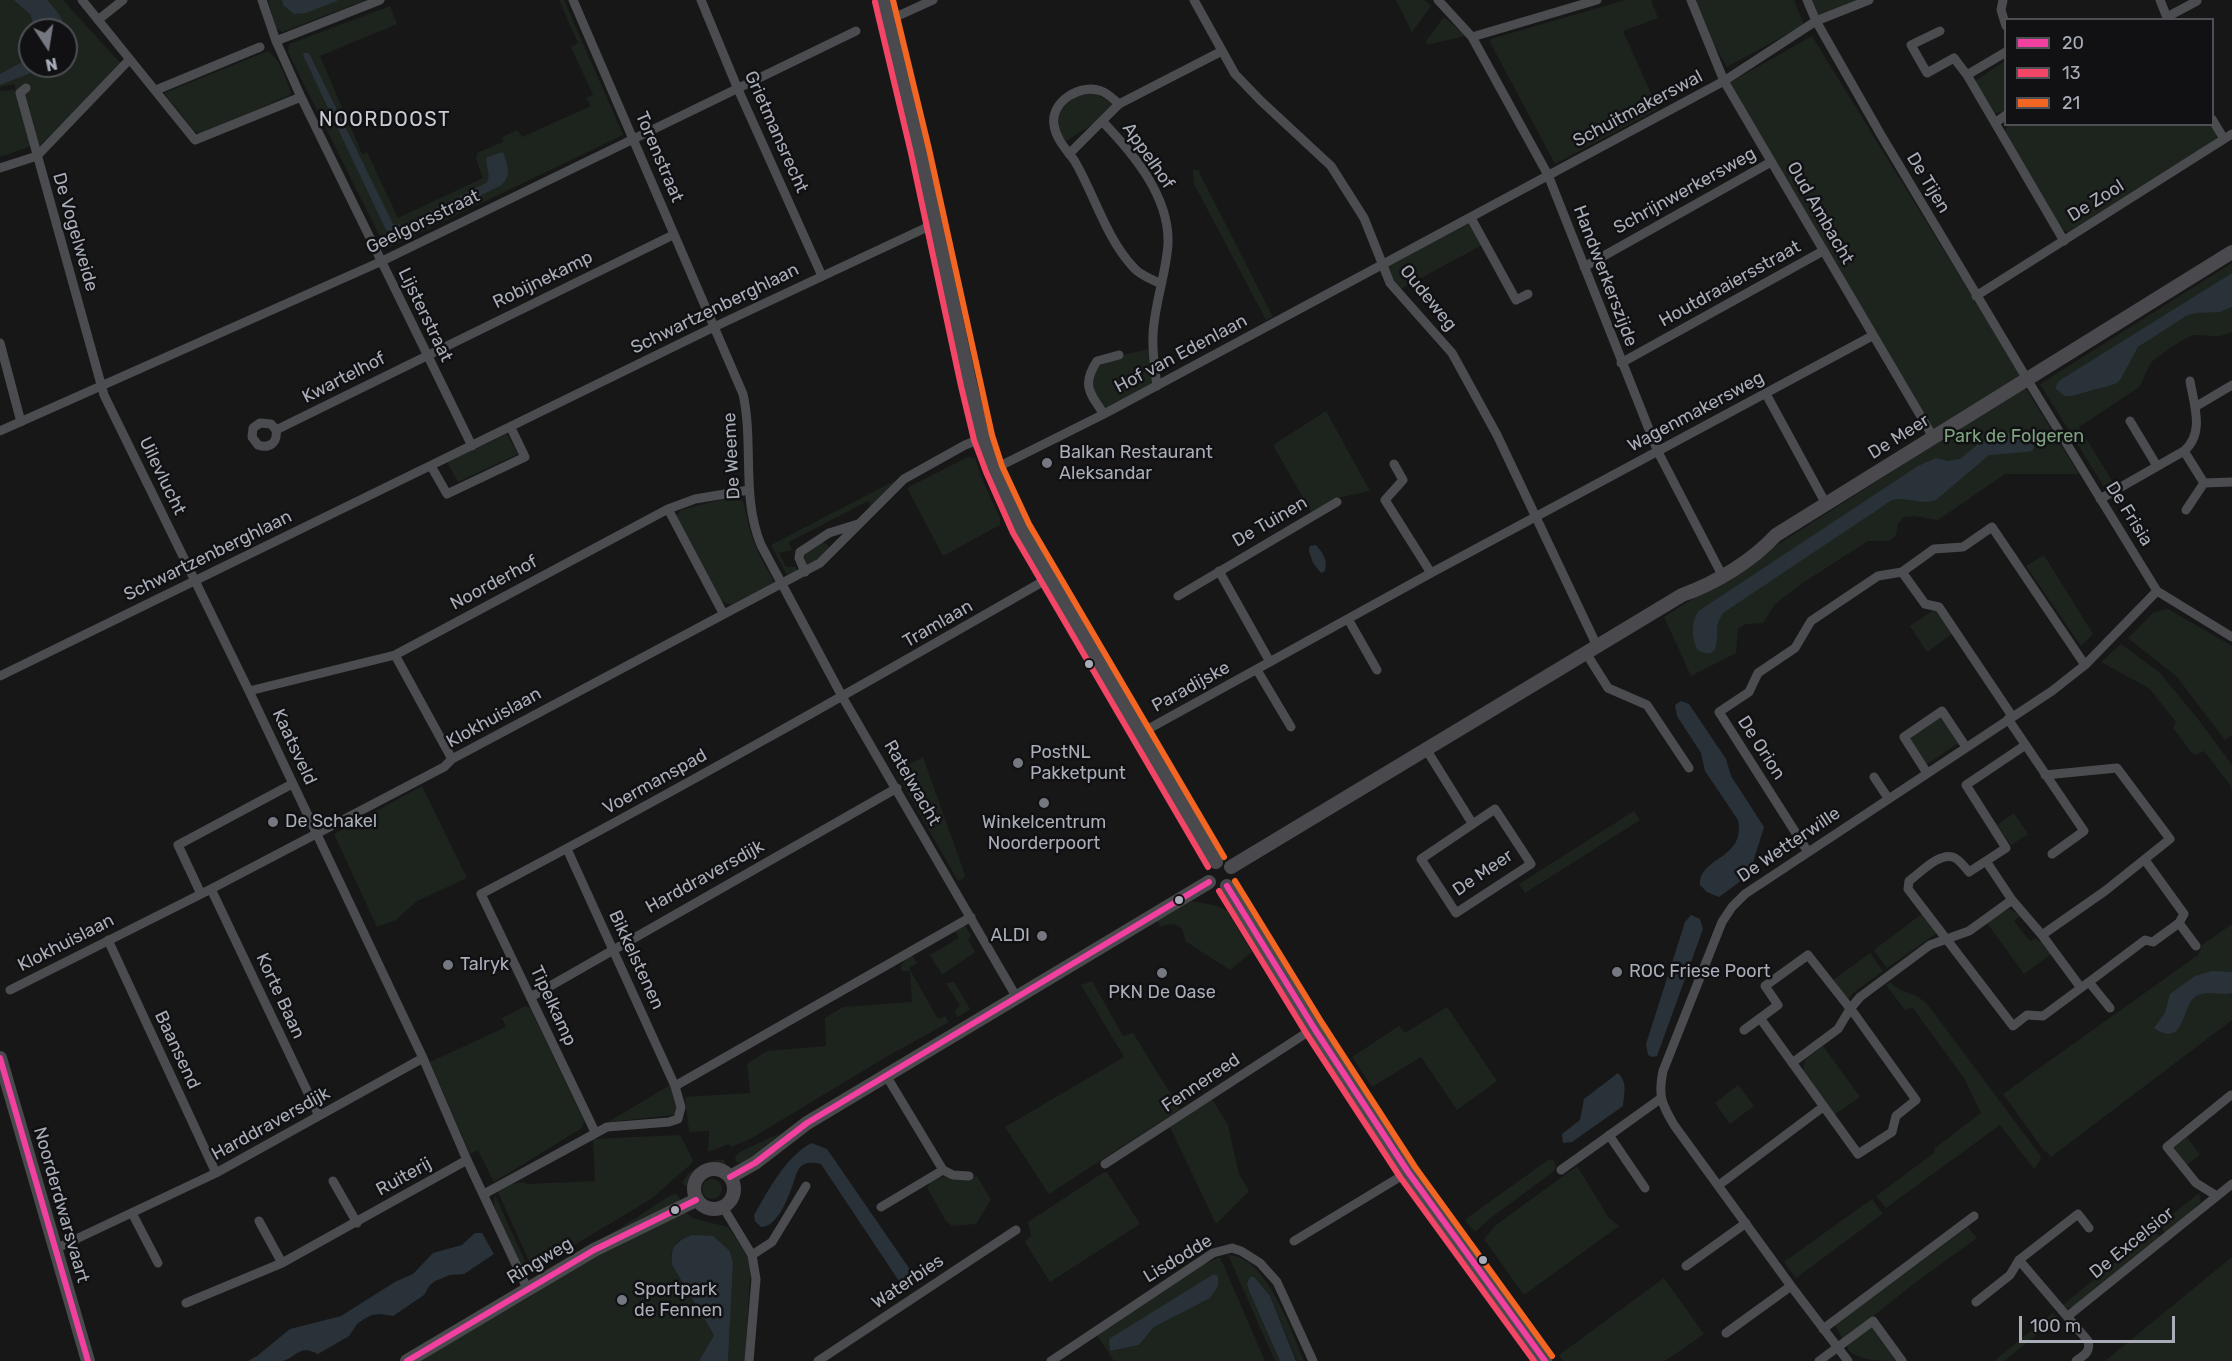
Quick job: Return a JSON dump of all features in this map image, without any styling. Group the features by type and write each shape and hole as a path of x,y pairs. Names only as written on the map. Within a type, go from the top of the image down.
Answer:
{"street":[{"path":"82,0 195,140 301,97"},
{"path":"98,20 123,0"},
{"name":"Lijsterstraat","path":"262,0 276,41 301,97 472,446"},
{"path":"276,41 380,0"},
{"name":"Torenstraat","path":"573,0 714,327"},
{"name":"Grietmansrecht","path":"701,0 822,276"},
{"path":"884,0 983,438 994,469 1016,519 1049,578 1216,862"},
{"path":"889,20 933,0"},
{"name":"Oudeweg","path":"1194,0 1235,74 1331,166 1364,218 1390,283 1452,353 1497,435 1536,518 1592,650"},
{"name":"Handwerkerszijde","path":"1438,0 1472,37 1548,175 1658,452 1722,575"},
{"path":"1472,37 1597,0"},
{"name":"Oud Ambacht","path":"1691,0 1724,81 1933,437"},
{"name":"De Tijen","path":"1807,0 1816,21 2027,379"},
{"name":"Schuitmakerswal","path":"1382,265 1724,81 1816,21 1869,0"},
{"path":"2003,0 2001,10 2004,20"},
{"path":"2160,0 2167,18 2197,1"},
{"name":"Geelgorsstraat","path":"0,431 380,262 855,31"},
{"path":"1940,31 1911,45 1927,73 1954,58 1967,75 2064,241"},
{"path":"156,90 260,47"},
{"name":"Appelhof","path":"1069,154 1119,104 1222,51"},
{"path":"1967,75 2004,53"},
{"path":"0,168 37,156 129,60"},
{"name":"De Vogelweide","path":"26,88 20,93 102,386"},
{"name":"Appelhof","path":"1119,104 1101,90 1086,89 1059,103 1054,112 1054,124 1057,135 1127,259 1141,274 1161,284"},
{"path":"1995,123 2004,116"},
{"name":"Appelhof","path":"1102,121 1121,141 1147,177 1162,206 1168,243 1153,333 1153,358 1157,386"},
{"path":"2214,121 2228,137"},
{"name":"De Zool","path":"1977,296 2228,137"},
{"name":"Schrijnwerkersweg","path":"1584,267 1771,162"},
{"path":"1471,218 1516,300 1528,294"},
{"name":"Schwartzenberghlaan","path":"0,676 714,327 936,223"},
{"name":"Robijnekamp","path":"426,355 673,235"},
{"name":"Houtdraaiersstraat","path":"1621,363 1823,251"},
{"name":"De Meer","path":"1231,867 1682,595 1698,589 1763,550 1776,535 2027,379 2068,356 2232,252"},
{"name":"Hof van Edenlaan","path":"994,469 1104,414 1382,265"},
{"name":"De Weeme","path":"714,327 743,394 747,415 749,490 757,534 783,583"},
{"name":"Wagenmakersweg","path":"1536,518 1872,336"},
{"path":"0,344 21,422"},
{"name":"Kwartelhof","path":"276,430 426,355"},
{"path":"1104,414 1088,390 1088,377 1097,362 1119,355"},
{"name":"De Frisia","path":"2027,379 2157,591 2232,637"},
{"path":"2100,499 2194,443 2197,432 2190,381"},
{"path":"2195,407 2232,384"},
{"name":"Uilevlucht","path":"102,386 104,395 130,449 196,580"},
{"path":"1766,394 1826,504"},
{"path":"2130,421 2157,466"},
{"path":"431,466 447,494 525,457 511,428"},
{"name":"Klokhuislaan","path":"10,990 318,835 444,767 452,759 723,613 805,572 825,559 888,494 911,474 983,438"},
{"path":"2184,451 2204,483"},
{"path":"1394,464 1403,480 1385,500 1431,573"},
{"path":"2204,483 2232,482"},
{"path":"2186,510 2204,483"},
{"name":"Noorderhof","path":"249,691 395,655 668,509 696,499 749,490"},
{"name":"De Tuinen","path":"1178,596 1337,502"},
{"path":"668,509 723,613"},
{"name":"Paradijske","path":"1141,733 1431,573 1536,518"},
{"name":"Klokhuislaan","path":"805,572 798,558 800,552 829,533 861,523"},
{"name":"De Orion","path":"1808,852 1719,712 1749,692 1758,673 1795,648 1810,621 1878,576 1902,572 1934,549 1963,547 1992,527 2085,665"},
{"path":"1219,571 1270,662"},
{"path":"1902,572 1925,604 1939,607 2010,718 2024,746 2084,831 2052,854"},
{"name":"Tramlaan","path":"843,698 1049,578"},
{"name":"Kaatsveld","path":"196,580 423,1058 467,1160 528,1290"},
{"name":"Ratelwacht","path":"783,583 843,698 1017,998"},
{"name":"De Wetterwille","path":"1660,1099 1664,1071 1722,922 1732,907 1745,894 2052,691 2085,665 2157,591"},
{"path":"1348,619 1377,670"},
{"path":"1592,650 1608,688 1647,705 1689,768"},
{"path":"395,655 452,759"},
{"name":"Paradijske","path":"1257,670 1291,727"},
{"name":"Voermanspad","path":"482,894 843,698"},
{"path":"1927,773 1904,737 1942,711 1966,747"},
{"path":"2024,746 1966,785 2006,848 1969,872 1956,858 1948,855 1941,857 1909,881 1908,889 2013,1026 2027,1015 2043,1016 2145,940 2153,942 2179,923 2184,914 2145,860"},
{"path":"1426,749 1472,823"},
{"path":"2042,935 2170,839 2117,768 2045,775"},
{"path":"1874,777 1888,798"},
{"path":"201,894 178,845 292,784"},
{"name":"Harddraversdijk","path":"531,997 613,948 897,788"},
{"name":"De Meer","path":"1495,809 1531,864 1456,913 1421,859 1472,823 1495,809"},
{"name":"Bikkelstenen","path":"567,849 675,1086 681,1107 678,1119 669,1122 615,1125 595,1132"},
{"path":"1986,861 2012,900 2085,985 2110,1008"},
{"path":"1216,862 1224,862 1231,867 1234,874 1227,886 1214,887 1209,882 1208,870 1216,862"},
{"path":"730,1177 755,1162 807,1123 1209,882"},
{"path":"1227,886 1314,1028 1408,1172 1545,1361"},
{"name":"Korte Baan","path":"211,889 319,1116"},
{"name":"Tipelkamp","path":"482,894 595,1132"},
{"path":"1792,1063 1838,1029 1860,997 1930,945 1969,932 2012,900"},
{"path":"675,1086 971,917"},
{"path":"2179,923 2196,946"},
{"name":"Baansend","path":"108,940 216,1173"},
{"path":"1744,1030 1778,1005 1765,986 1808,955 1916,1100 1896,1116 1892,1132 1858,1154 1761,1018"},
{"name":"Fennereed","path":"1106,1164 1314,1028"},
{"name":"Noorderdwarsvaart","path":"0,1058 88,1361"},
{"name":"Harddraversdijk","path":"55,1249 216,1173 423,1058"},
{"path":"887,1077 943,1170 969,1176"},
{"path":"2217,1196 2196,1184 2167,1147 2232,1095"},
{"path":"1561,1170 1660,1099 1674,1125 1848,1361"},
{"path":"1719,1185 1823,1107"},
{"path":"484,1194 595,1132"},
{"path":"1609,1136 1645,1188"},
{"name":"Ruiterij","path":"186,1303 282,1263 467,1160"},
{"path":"716,1170 730,1177 734,1190 732,1198 723,1207 710,1209 703,1207 696,1200 694,1184 701,1174 716,1170"},
{"path":"881,1207 943,1170"},
{"path":"1294,1241 1408,1172"},
{"path":"333,1181 357,1223"},
{"name":"De Excelsior","path":"2068,1316 2232,1184"},
{"path":"752,1255 772,1242 806,1186"},
{"name":"Ringweg","path":"407,1361 613,1239 696,1200"},
{"path":"723,1207 752,1255 756,1279 749,1361"},
{"path":"132,1213 158,1263"},
{"path":"1976,1302 2010,1275 2019,1260 2078,1214 2089,1228"},
{"path":"1823,1329 1974,1216"},
{"path":"259,1221 282,1263"},
{"path":"1686,1266 1746,1223"},
{"name":"Waterbies","path":"818,1361 1016,1230"},
{"name":"Lisdodde","path":"1051,1361 1213,1253 1232,1248 1260,1263 1277,1282 1314,1361"},
{"path":"2019,1260 2088,1341 2087,1352 2076,1361"},
{"path":"1726,1333 1791,1286"},
{"path":"1819,1361 1873,1321 1902,1361"}],"green space":[{"path":"0,0 63,0 122,65 33,152 31,146 0,157 0,91 16,90 14,84 0,87"},
{"path":"268,0 282,0 283,5 366,0 282,32 276,28"},
{"path":"559,0 564,0 623,135 386,249 288,52 289,44 390,6 397,24 320,56 362,154 367,152 398,218 483,178 476,159 477,153 503,142 502,137 517,130 522,137 591,106 586,98 593,95 571,47 578,43"},
{"path":"1396,0 1424,0 1431,6 1412,32"},
{"path":"1625,0 1651,0 1658,18 1623,31 1658,109 1555,164 1490,42 1491,39"},
{"path":"1696,0 1794,0 1804,25 1727,67 1713,43"},
{"path":"1811,0 1859,0 1818,17"},
{"path":"1444,17 1466,36 1426,45 1427,40"},
{"path":"1812,36 2021,376 1932,431 1729,83"},
{"path":"268,51 282,70 291,92 290,95 203,133 194,131 164,93"},
{"path":"2004,62 2004,111 1993,114 1975,81"},
{"path":"1086,93 1103,98 1116,109 1066,141 1057,123 1060,108 1068,101"},
{"path":"2007,126 2212,126 2217,134 2216,139 2068,232 2062,229 2005,131"},
{"path":"1193,170 1198,170 1273,317 1266,320 1194,184"},
{"path":"1470,223 1482,245 1401,289 1394,281 1387,267"},
{"path":"2232,263 2232,273 2057,383 2072,396 2098,389 2135,353 2138,347 2174,323 2191,314 2220,311 2232,307 2232,332 2218,336 2195,335 2179,342 2151,363 2138,388 2079,427 2114,484 2104,487 2040,384"},
{"path":"1148,349 1155,383 1105,410 1092,384 1097,369 1112,359"},
{"name":"Park de Folgeren","path":"2025,387 2079,474 2005,474 1938,520 1914,516 1904,517 1898,523 1896,535 1889,541 1868,541 1801,584 1775,604 1763,623 1746,624 1738,628 1736,653 1691,676 1664,617"},
{"path":"1326,411 1370,491 1338,498 1311,512 1273,445"},
{"path":"507,434 518,454 458,482 447,462"},
{"path":"968,457 975,458 1000,518 1000,525 943,556 907,488"},
{"path":"896,480 871,507 868,501 789,542 792,550 779,553 786,567 796,567 797,572 787,575 771,545"},
{"path":"738,496 743,503 754,542 773,583 731,605 721,601 676,516 681,510"},
{"path":"821,542 827,544 829,548 815,563 806,566 804,554"},
{"path":"2044,555 2093,634 2081,646 2026,566"},
{"path":"1935,609 1952,634 1927,652 1910,626"},
{"path":"2168,609 2232,646 2232,735 2225,740 2177,677 2128,638 2154,612"},
{"path":"2121,644 2159,672 2198,719 2232,765 2232,793 2231,786 2204,751 2195,755 2191,752 2173,728 2176,722 2150,689 2101,662"},
{"path":"1942,716 1960,742 1926,765 1909,738"},
{"path":"923,757 965,875 958,881 896,772"},
{"path":"422,786 467,878 417,901 396,920 377,927 334,834"},
{"path":"1634,811 1640,820 1525,893 1519,884"},
{"path":"2014,813 2028,834 2011,845 1997,825"},
{"path":"1192,901 1218,906 1227,911 1252,952 1230,970 1185,941 1181,928 1170,924 1161,927 1157,921"},
{"path":"2010,909 2020,916 2014,921 2030,941 2036,938 2042,941 2051,954 2024,974 1987,923"},
{"path":"1923,913 1937,933 1887,968 1874,950"},
{"path":"2232,924 2232,1020 2051,1157 2003,1094 2198,955 2202,945"},
{"path":"965,925 971,936 968,939 975,952 942,975 930,955 959,938 955,931"},
{"path":"1870,953 1883,971 1853,993 1847,1001 1832,981"},
{"path":"912,955 917,963 909,968 910,970 938,1019 945,1016 949,1022 886,1057 752,1138 731,1147 729,1144 708,1152 709,1131 689,1132 685,1097 750,1093 747,1064 767,1051 826,1046 825,1018 843,1007 912,1002 910,971 901,971 901,968 905,960"},
{"path":"1092,981 1123,1036 1133,1033 1180,1109 1049,1194 1005,1127 1124,1057 1081,985"},
{"path":"954,982 970,1009 958,1017 954,1011 960,1006 946,983"},
{"path":"1890,982 1928,1005 2040,1155 2041,1159 2034,1169 2000,1125 1886,1208 1876,1196 1934,1153 1935,1148 1981,1113 1964,1078 1912,1007 1905,1010 1886,985"},
{"path":"525,1006 530,1008 584,1121 582,1128 494,1182 478,1150 470,1154 430,1062 506,1027 502,1018"},
{"path":"1447,1007 1497,1081 1457,1110 1421,1057 1372,1087 1352,1057 1399,1026 1405,1033"},
{"path":"1823,1046 1860,1097 1834,1115 1803,1071 1805,1060"},
{"path":"670,1085 676,1097 677,1112 674,1115 608,1122"},
{"path":"1738,1085 1754,1106 1730,1124 1715,1103"},
{"path":"1212,1099 1228,1125 1239,1174 1249,1191 1216,1224 1170,1127"},
{"path":"782,1132 744,1163 736,1162 735,1157 738,1153"},
{"path":"680,1135 693,1160 692,1163 651,1199 533,1270 498,1192 512,1184 525,1182 526,1184 595,1181 593,1139"},
{"path":"2187,1137 2200,1155 2185,1166 2172,1149"},
{"path":"1553,1159 1556,1166 1554,1171 1475,1232 1465,1221 1548,1160"},
{"path":"717,1160 724,1160 728,1169 715,1166 703,1169 695,1177 690,1189 682,1183 696,1168"},
{"path":"1577,1166 1609,1218 1619,1226 1524,1295 1484,1239 1496,1225"},
{"path":"1107,1172 1140,1224 1050,1282 1025,1242 1031,1236 1028,1222"},
{"path":"945,1176 964,1180 977,1176 991,1200 976,1224 952,1226 946,1221 927,1188 931,1181"},
{"path":"712,1179 719,1182 722,1189 719,1196 712,1199 705,1196 702,1189 705,1182"},
{"path":"2199,1193 2201,1202 2166,1234 2159,1225"},
{"path":"676,1194 680,1198 679,1203 608,1236 671,1195"},
{"path":"495,1195 529,1270 524,1273 494,1206"},
{"path":"1872,1199 1882,1213 1881,1215 1796,1278 1784,1262"},
{"name":"Sportpark de Fennen","path":"686,1212 692,1218 728,1227 751,1261 745,1361 728,1361 733,1263 730,1251 713,1236 677,1242 671,1254 672,1265 714,1335 699,1361 421,1361 420,1359 528,1298 609,1246"},
{"path":"1968,1227 1977,1238 1916,1282 1843,1340 1835,1325"},
{"path":"2154,1230 2161,1238 2140,1252 2074,1306 2067,1309 2063,1305"},
{"path":"1228,1255 1242,1259 1266,1281 1285,1315 1304,1361 1297,1361 1270,1296 1262,1287 1250,1293 1280,1361 1275,1361"},
{"path":"1220,1257 1265,1361 1114,1361 1097,1335 1198,1267","holes":["1218,1286 1205,1301 1154,1327 1139,1345 1110,1351"]},
{"path":"2232,1257 2232,1361 2105,1361"},
{"path":"1664,1278 1704,1334 1665,1361 1563,1361 1559,1355"},
{"path":"2053,1313 2057,1318 2004,1361 1994,1361"},
{"path":"1872,1326 1898,1361 1865,1358 1848,1350 1848,1343"}],"shaded area":[{"path":"14,0 47,0 60,18 32,18"},
{"path":"282,0 339,0 306,13 294,14 283,5"},
{"path":"304,53 309,53 393,224 403,225 486,183 489,177 487,157 503,152 508,175 506,179 500,186 406,232 393,234 386,230"},
{"path":"18,64 18,78 0,85 0,74"},
{"path":"2232,273 2232,307 2220,312 2196,313 2186,316 2138,347 2120,380 2115,384 2072,396 2065,396 2056,389 2057,383 2062,379"},
{"path":"2000,430 2030,440 2034,446 2033,450 1989,455 1936,500 1926,502 1897,499 1890,501 1723,613 1717,625 1717,643 1713,651 1705,653 1698,650 1694,641 1693,629 1695,618 1700,610 1918,466 1936,458 1948,461 1960,459 1994,431"},
{"path":"1316,545 1325,560 1325,571 1321,573 1313,563 1309,551 1310,546"},
{"path":"1681,701 1689,704 1726,759 1731,776 1764,827 1749,875 1719,897 1707,892 1700,885 1702,876 1707,868 1735,843 1739,833 1738,820 1705,771 1701,753 1677,716 1675,705"},
{"path":"1691,915 1700,919 1703,929 1657,1056 1652,1057 1648,1055 1646,1044 1685,922"},
{"path":"2212,971 2232,972 2232,993 2198,995 2192,1000 2178,1029 2172,1033 2165,1033 2154,1028 2165,1013 2170,994 2195,976"},
{"path":"1618,1073 1624,1084 1623,1106 1572,1142 1563,1143 1562,1134 1580,1120 1584,1099"},
{"path":"811,1143 827,1149 911,1271 926,1276 914,1284 899,1281 821,1164 808,1163 800,1167 784,1205 772,1223 761,1227 755,1221 754,1215 778,1175 793,1157"},
{"path":"475,1233 482,1233 494,1254 464,1274 450,1275 435,1281 424,1295 393,1316 380,1314 364,1319 357,1324 349,1336 318,1354 307,1350 283,1361 248,1361 290,1329 341,1316 395,1282 413,1274 433,1253 462,1245"},
{"path":"692,1235 713,1236 730,1251 733,1263 728,1361 699,1361 714,1335 672,1265 672,1253 675,1246"},
{"path":"1214,1274 1218,1276 1218,1286 1210,1298 1154,1327 1139,1345 1110,1351 1109,1339"},
{"path":"1250,1277 1254,1277 1270,1296 1296,1361 1280,1361 1250,1293 1247,1284"}],"transit line":[{"name":"21","path":"893,0 929,149 992,435 1002,466 1029,524 1224,857"},
{"name":"13","path":"875,2 911,153 961,386 974,440 986,472 1013,533 1208,867"},
{"name":"21","path":"1235,881 1322,1023 1415,1167 1552,1356"},
{"name":"20","path":"730,1177 755,1163 807,1123 1209,882"},
{"name":"20","path":"1227,886 1314,1028 1408,1172 1545,1361"},
{"name":"13","path":"1219,891 1306,1033 1400,1177 1534,1361"},
{"name":"20","path":"0,1058 88,1361"},
{"name":"20","path":"407,1361 594,1250 696,1200"}],"place":[{"name":"Balkan Restaurant Aleksandar","path":"1047,463"},
{"name":"PostNL Pakketpunt","path":"1018,763"},
{"name":"Winkelcentrum Noorderpoort","path":"1044,803"},
{"name":"De Schakel","path":"273,822"},
{"name":"ALDI","path":"1042,936"},
{"name":"Talryk","path":"448,965"},
{"name":"ROC Friese Poort","path":"1617,972"},
{"name":"PKN De Oase","path":"1162,973"},
{"name":"Sportpark de Fennen","path":"622,1300"}],"district":[{"name":"NOORDOOST","path":"385,120"}]}
